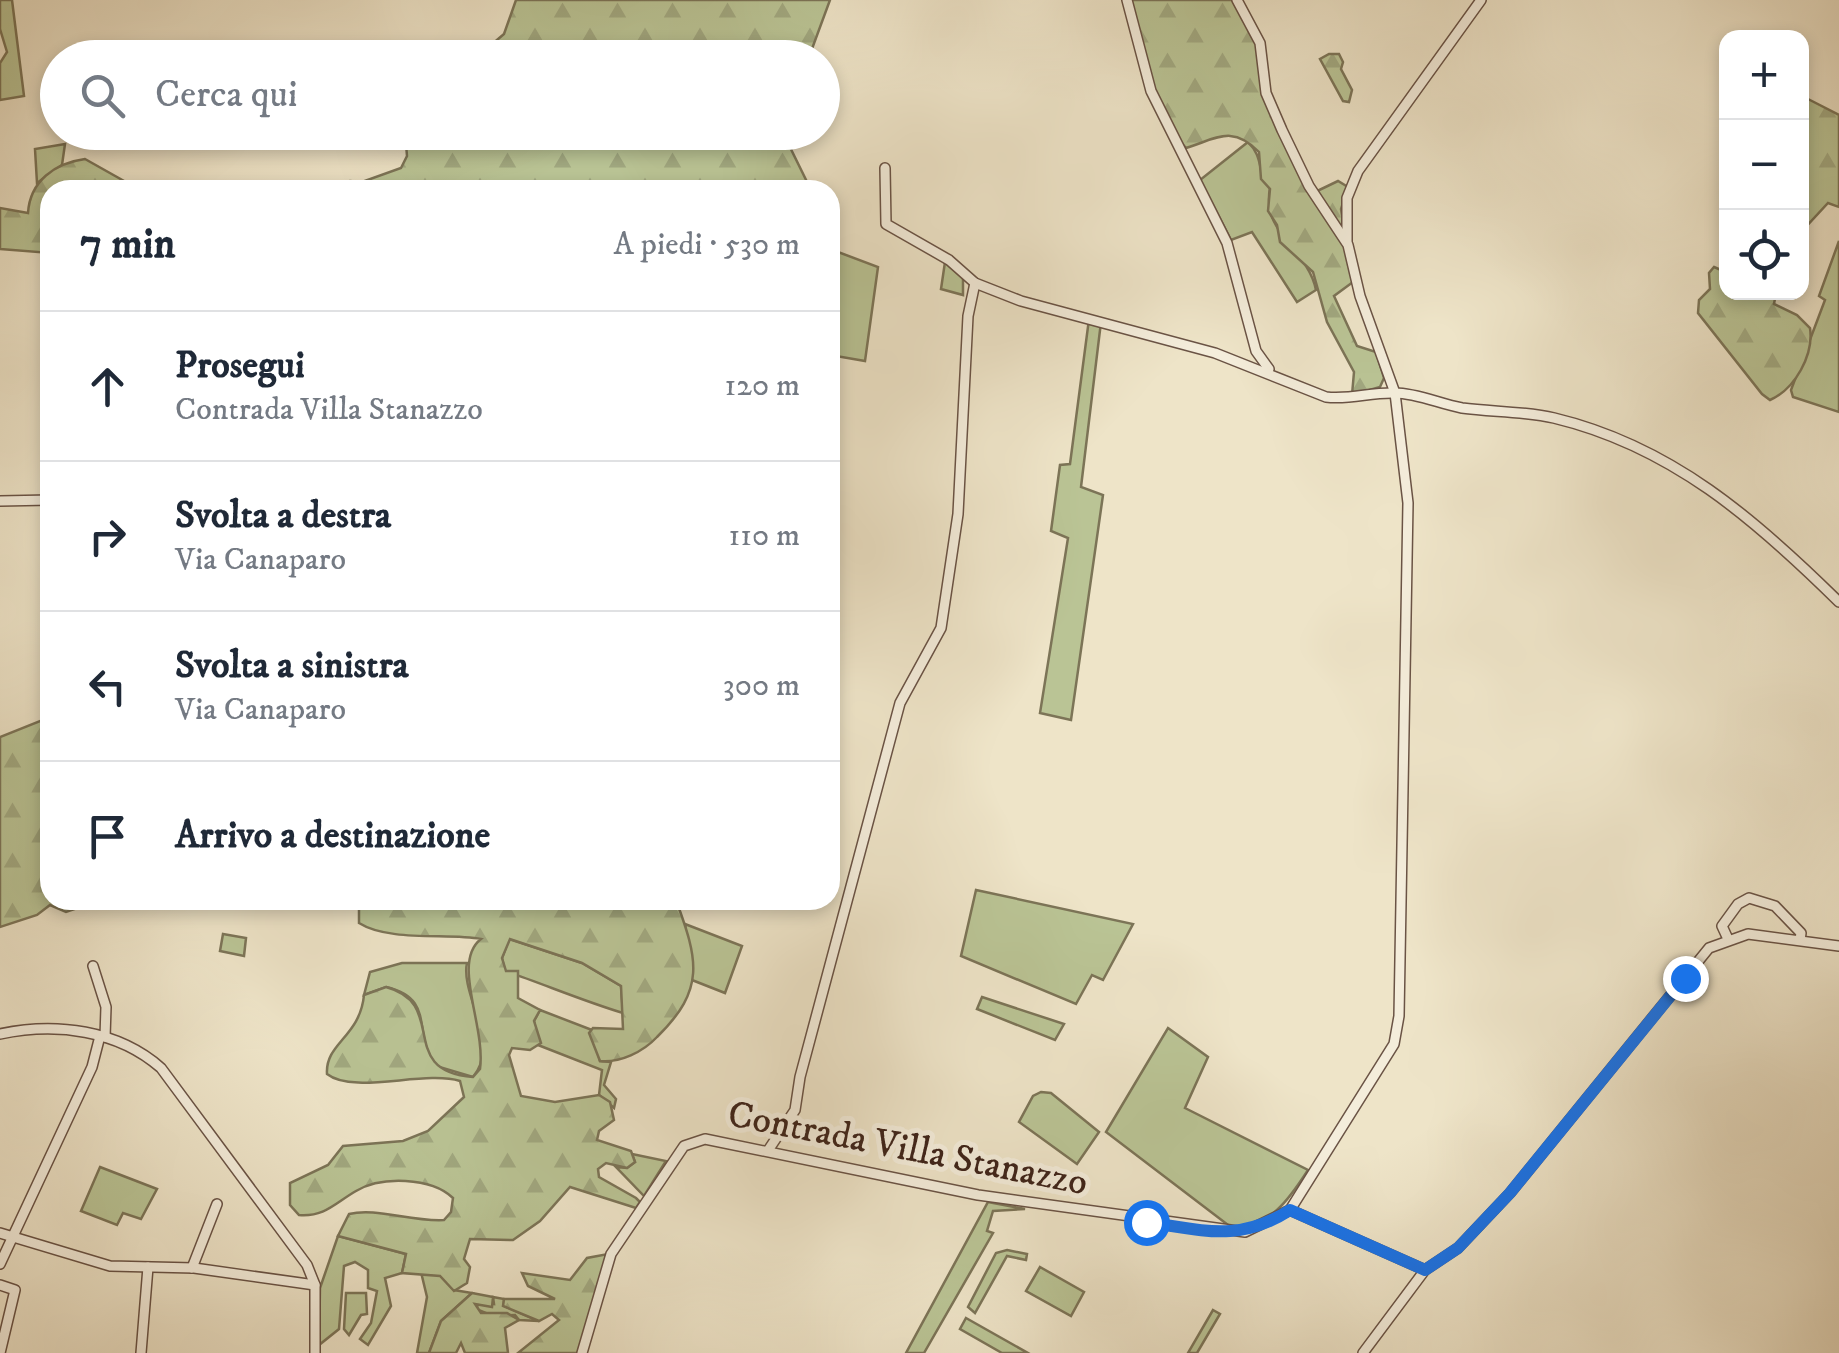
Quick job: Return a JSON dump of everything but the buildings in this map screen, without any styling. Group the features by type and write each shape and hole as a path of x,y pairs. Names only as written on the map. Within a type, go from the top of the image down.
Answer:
{"street":[{"path":"1127,0 1151,91 1227,242 1256,351 1270,371"},
{"path":"1238,0 1260,42 1266,93 1282,130 1309,186 1348,245"},
{"path":"1425,1270 1290,1210 1394,1044 1399,1016 1408,503 1395,392 1360,296 1348,245 1346,198 1358,170 1481,0"},
{"path":"885,168 886,224 949,260 975,283 1021,300 1270,371 1326,397 1345,399 1395,392 1462,408 1551,417 1654,452 1752,518 1839,602"},
{"path":"770,1150 795,1110 803,1064 900,703 941,628 958,514 969,299 975,283"},
{"path":"0,501 40,500"},
{"path":"1728,939 1722,926 1738,904 1749,898 1775,906 1801,933 1800,940"},
{"path":"1364,1353 1425,1270 1458,1248 1510,1193 1709,948 1748,934 1839,946"},
{"path":"0,1264 5,1235 92,1067 102,1037 106,1008 92,966"},
{"path":"0,1034 45,1028 102,1037 145,1054 174,1083 294,1244 315,1284 315,1353"},
{"name":"Contrada Villa Stanazzo","path":"582,1353 611,1254 675,1155 705,1139 978,1195 1228,1233 1258,1228 1290,1210"},
{"path":"192,1268 217,1204"},
{"path":"5,1235 110,1266 192,1268 315,1284"},
{"path":"141,1353 148,1267"},
{"path":"0,1284 15,1290 0,1353"}],"green space":[{"path":"0,0 12,0 24,96 0,100 0,63 7,52 0,29"},
{"path":"516,0 830,0 815,40 497,40 504,34"},
{"path":"1130,0 1235,0 1258,45 1264,95 1311,194 1338,181 1348,187 1341,209 1353,282 1334,296 1357,346 1376,352 1384,378 1380,387 1352,395 1354,372 1327,322 1313,272 1280,242 1277,225 1268,211 1270,189 1261,179 1259,152 1232,136 1186,148 1180,142 1152,83"},
{"path":"1339,54 1343,62 1341,69 1352,90 1349,102 1343,101 1320,59"},
{"path":"1809,100 1839,115 1839,207 1828,203 1809,223"},
{"path":"1248,142 1270,188 1272,218 1304,263 1316,290 1297,302 1252,232 1231,240 1200,180"},
{"path":"35,149 64,150 62,165 37,183"},
{"path":"406,150 791,150 806,180 368,180 401,168"},
{"path":"85,159 122,180 42,180 64,165"},
{"path":"39,183 40,252 0,249 0,208 28,213"},
{"path":"1839,241 1839,412 1793,397 1791,390 1825,300 1819,296"},
{"path":"840,253 878,267 865,361 840,357"},
{"path":"945,262 963,278 963,295 941,289"},
{"path":"1714,267 1719,269 1719,300 1775,300 1774,304 1797,315 1810,328 1809,349 1801,370 1787,388 1770,400 1698,313 1699,300 1710,289 1709,273"},
{"path":"1089,319 1101,322 1081,487 1103,495 1071,720 1040,713 1068,538 1051,531 1060,465 1070,464"},
{"path":"40,721 40,910 44,910 0,927 0,737"},
{"path":"976,890 1133,924 1103,980 1092,975 1076,1004 961,956"},
{"path":"359,910 679,910 693,957 693,973 684,1004 657,1037 623,1058 600,1061 589,1033 593,1028 623,1029 621,986 582,963 510,939 502,958 506,971 518,971 518,998 540,1010 534,1021 541,1043 530,1050 512,1048 509,1055 521,1096 555,1102 599,1095 610,1102 614,1120 599,1131 597,1140 631,1151 635,1162 627,1168 606,1163 598,1169 599,1177 636,1198 640,1202 636,1208 570,1187 540,1221 513,1240 470,1239 464,1259 470,1267 467,1283 454,1291 440,1276 402,1273 406,1254 338,1236 349,1214 359,1212 444,1220 451,1212 453,1198 444,1191 406,1181 379,1183 366,1186 316,1214 299,1215 290,1205 290,1183 328,1165 343,1146 403,1141 428,1131 464,1097 460,1081 445,1078 371,1083 339,1080 327,1074 331,1054 356,1021 364,995 386,987 405,996 416,1007 428,1050 436,1063 449,1072 473,1077 480,1069 469,963 481,939 386,933 359,923"},
{"path":"685,924 742,946 725,993 692,980"},
{"path":"223,934 246,938 244,956 220,951"},
{"path":"509,939 582,963 621,986 623,1013 505,971 502,958"},
{"path":"402,963 467,963 466,975 483,1050 473,1077 436,1066 429,1054 418,1009 402,992 386,987 364,995 370,972"},
{"path":"982,997 1064,1024 1055,1040 977,1009"},
{"path":"540,1010 592,1030 600,1061 611,1062 604,1085 616,1099 614,1108 599,1095 602,1070 538,1045 534,1021"},
{"path":"1168,1028 1208,1057 1185,1108 1308,1170 1278,1210 1257,1223 1232,1228 1106,1132"},
{"path":"1051,1093 1099,1132 1077,1164 1019,1122 1033,1096"},
{"path":"632,1154 666,1161 644,1196 616,1167 627,1168 635,1162"},
{"path":"100,1167 157,1189 141,1219 123,1213 117,1225 81,1211"},
{"path":"988,1202 1025,1209 993,1211 987,1231 993,1233 924,1353 906,1353"},
{"path":"338,1236 406,1254 402,1273 385,1278 391,1306 368,1345 360,1339 371,1323 377,1291 368,1288 368,1270 355,1262 344,1266 339,1329 319,1345 320,1288"},
{"path":"1007,1250 1027,1254 1026,1260 1007,1256 975,1313 968,1307 996,1253"},
{"path":"608,1254 579,1353 518,1353 559,1320 552,1314 539,1321 503,1306 504,1299 555,1299 528,1286 522,1273 570,1280 587,1258"},
{"path":"1040,1267 1084,1292 1071,1316 1026,1291"},
{"path":"421,1272 440,1275 454,1290 472,1293 441,1321 429,1353 417,1353 427,1297"},
{"path":"346,1293 366,1293 367,1314 361,1315 349,1335 344,1329"},
{"path":"472,1293 493,1297 492,1307 475,1304 481,1313 507,1313 519,1320 505,1328 508,1353 465,1353 461,1343 456,1353 429,1353 441,1321"},
{"path":"493,1297 504,1299 504,1306 539,1321 519,1320 515,1315 493,1316 476,1309 479,1302 494,1304"},
{"path":"1213,1310 1220,1314 1197,1353 1188,1353"},
{"path":"966,1318 1028,1353 1002,1353 960,1329"}],"route":[{"path":"1146,1222 1234,1234 1258,1228 1290,1210 1425,1270 1458,1248 1510,1193 1685,978"}]}
